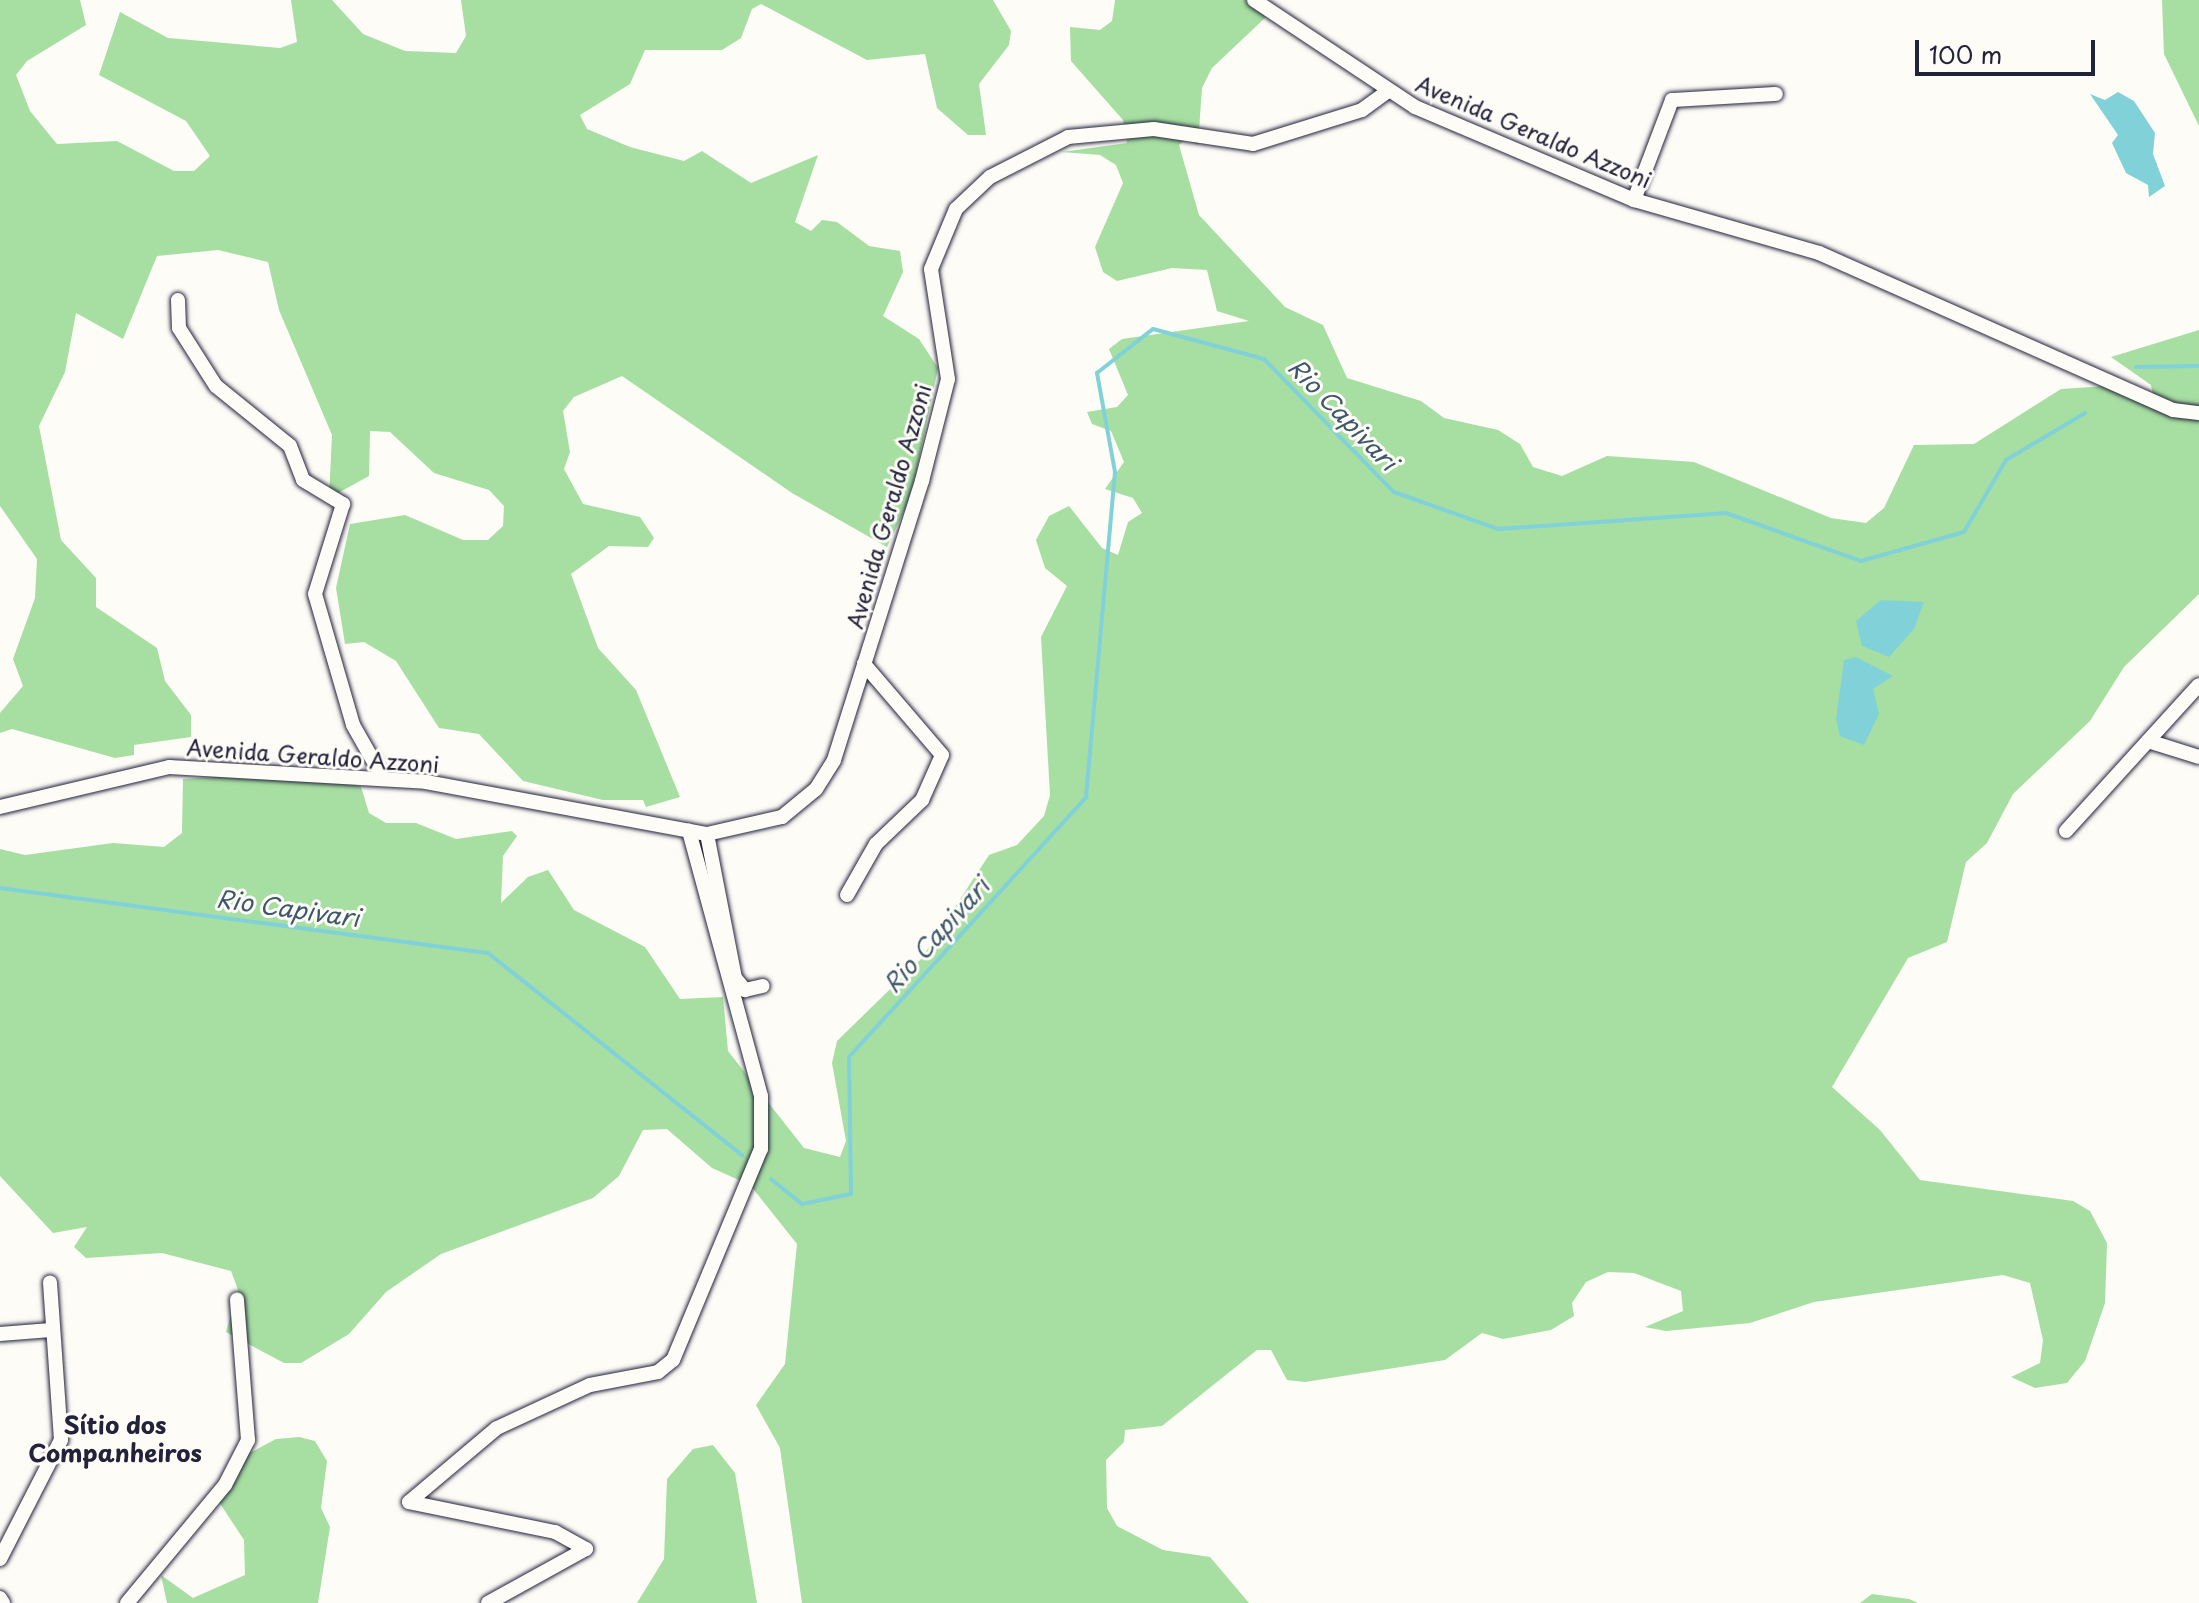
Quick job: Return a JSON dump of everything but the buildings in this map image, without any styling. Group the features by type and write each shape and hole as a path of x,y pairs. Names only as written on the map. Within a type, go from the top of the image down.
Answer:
{"street":[{"path":"1254,0 1359,63 1388,91"},
{"name":"Avenida Geraldo Azzoni","path":"0,807 169,767 383,778 707,834 782,817 816,789 834,760 945,401 946,334 931,269 956,209 990,177 1068,137 1154,129 1253,144 1362,110 1388,91 1634,200 1819,253 2173,410 2199,413"},
{"path":"1634,200 1672,100 1776,94"},
{"path":"178,300 179,328 216,386 290,446 303,480 343,504 315,594 353,725 383,778"},
{"path":"847,895 876,844 922,800 942,755 864,664"},
{"path":"2066,831 2199,685"},
{"path":"2148,741 2199,757"},
{"path":"488,1603 586,1549 555,1532 409,1502 497,1428 590,1385 658,1372 673,1360 761,1149 761,1096 689,831"},
{"path":"707,834 735,978 745,990 763,986"},
{"path":"0,1559 61,1440 50,1282"},
{"path":"127,1603 225,1485 248,1440 237,1299"},
{"path":"0,1334 51,1330"}],"green space":[{"path":"0,0 80,0 86,25 27,61 16,75 30,111 57,144 117,141 174,171 194,171 210,156 186,121 99,75 120,12 168,38 280,48 297,42 291,0 332,0 363,34 405,51 456,53 466,36 461,0 993,0 1011,31 1009,45 979,84 986,135 968,135 937,108 925,54 867,60 761,4 752,9 741,38 722,50 645,50 630,84 580,115 587,129 630,147 684,161 702,151 751,183 818,155 795,222 811,231 822,220 837,222 869,246 900,251 903,272 883,316 919,339 938,368 911,497 887,547 792,493 622,376 574,397 563,411 570,452 564,469 583,504 640,517 654,538 648,547 609,546 571,574 598,648 636,690 680,797 646,807 643,800 603,800 523,781 479,734 439,728 396,661 364,642 345,644 336,588 350,524 405,515 463,540 488,540 503,526 504,506 489,490 434,473 390,432 370,431 369,476 329,498 332,435 279,310 268,262 218,250 157,256 123,339 76,313 65,372 39,426 61,540 96,578 96,607 157,648 165,681 191,715 191,737 134,745 134,755 115,758 12,729 0,733 0,713 23,686 13,659 35,598 37,559 0,506"},
{"path":"1115,0 1249,0 1259,9 1266,17 1212,68 1202,88 1198,145 1186,139 1179,145 1199,215 1285,307 1323,325 1347,378 1421,401 1444,418 1498,430 1520,444 1533,467 1562,476 1607,456 1694,462 1831,518 1866,523 1884,508 1914,445 1974,444 2061,389 2107,386 2153,396 2151,385 2111,357 2199,330 2199,594 2124,667 2090,721 2013,794 1987,843 1966,862 1947,942 1908,958 1832,1087 1880,1130 1920,1180 2073,1201 2090,1211 2107,1243 2105,1303 2085,1361 2067,1383 2035,1388 2011,1377 2040,1363 2043,1340 2030,1283 2003,1275 1814,1302 1750,1323 1666,1331 1645,1327 1683,1311 1681,1291 1634,1273 1608,1272 1586,1282 1572,1303 1574,1316 1551,1330 1503,1339 1482,1333 1445,1360 1305,1382 1287,1380 1271,1350 1257,1350 1162,1426 1125,1430 1124,1442 1106,1460 1107,1508 1117,1526 1163,1550 1210,1557 1249,1603 802,1603 780,1448 756,1405 785,1364 797,1244 750,1185 712,1168 667,1129 643,1130 619,1176 593,1198 441,1254 386,1292 349,1334 301,1363 284,1363 226,1332 238,1290 231,1271 162,1253 86,1258 74,1247 87,1227 53,1233 0,1176 0,849 25,855 113,843 164,847 182,833 183,779 314,771 361,787 369,813 386,823 416,823 456,839 512,831 517,836 503,856 501,903 528,877 548,870 574,910 645,947 680,999 723,997 728,1051 804,1148 840,1157 846,1141 832,1063 837,1041 921,959 989,855 1017,845 1044,816 1050,795 1041,637 1067,586 1045,568 1036,540 1049,516 1069,506 1102,548 1118,555 1128,522 1142,513 1133,498 1105,489 1124,462 1111,431 1092,424 1087,412 1117,407 1128,395 1109,349 1122,339 1249,321 1217,311 1207,270 1172,268 1117,281 1103,272 1095,247 1123,183 1116,165 1100,155 1062,152 1127,143 1123,120 1071,61 1070,27 1100,30 1112,21"},
{"path":"2162,0 2199,0 2199,126 2164,54"},
{"path":"299,1437 315,1441 327,1461 321,1508 330,1527 318,1603 167,1603 161,1575 193,1598 245,1575 244,1540 219,1502 229,1464 276,1439"},
{"path":"713,1445 735,1473 757,1603 637,1603 664,1559 667,1479 693,1449"},
{"path":"1872,1594 1909,1599 1918,1603 1860,1603"}],"water":[{"path":"2118,92 2134,101 2155,133 2153,154 2165,186 2149,197 2148,185 2126,173 2112,143 2118,135 2090,94 2105,100"},
{"path":"1881,600 1924,602 1914,629 1889,657 1862,646 1856,621"},
{"path":"1856,657 1893,676 1873,689 1879,714 1864,745 1840,736 1836,719 1844,660"}],"waterway":[{"name":"Rio Capivari","path":"771,1179 802,1204 851,1194 849,1057 1086,797 1115,472 1097,373 1153,329 1264,359 1394,492 1498,529 1726,513 1861,561 1964,532 2006,460 2085,413"},
{"name":"Rio Capivari","path":"2136,367 2199,366"},
{"name":"Rio Capivari","path":"0,888 488,953 742,1155"}],"district":[{"name":"Sítio dos Companheiros","path":"115,1439"}]}
